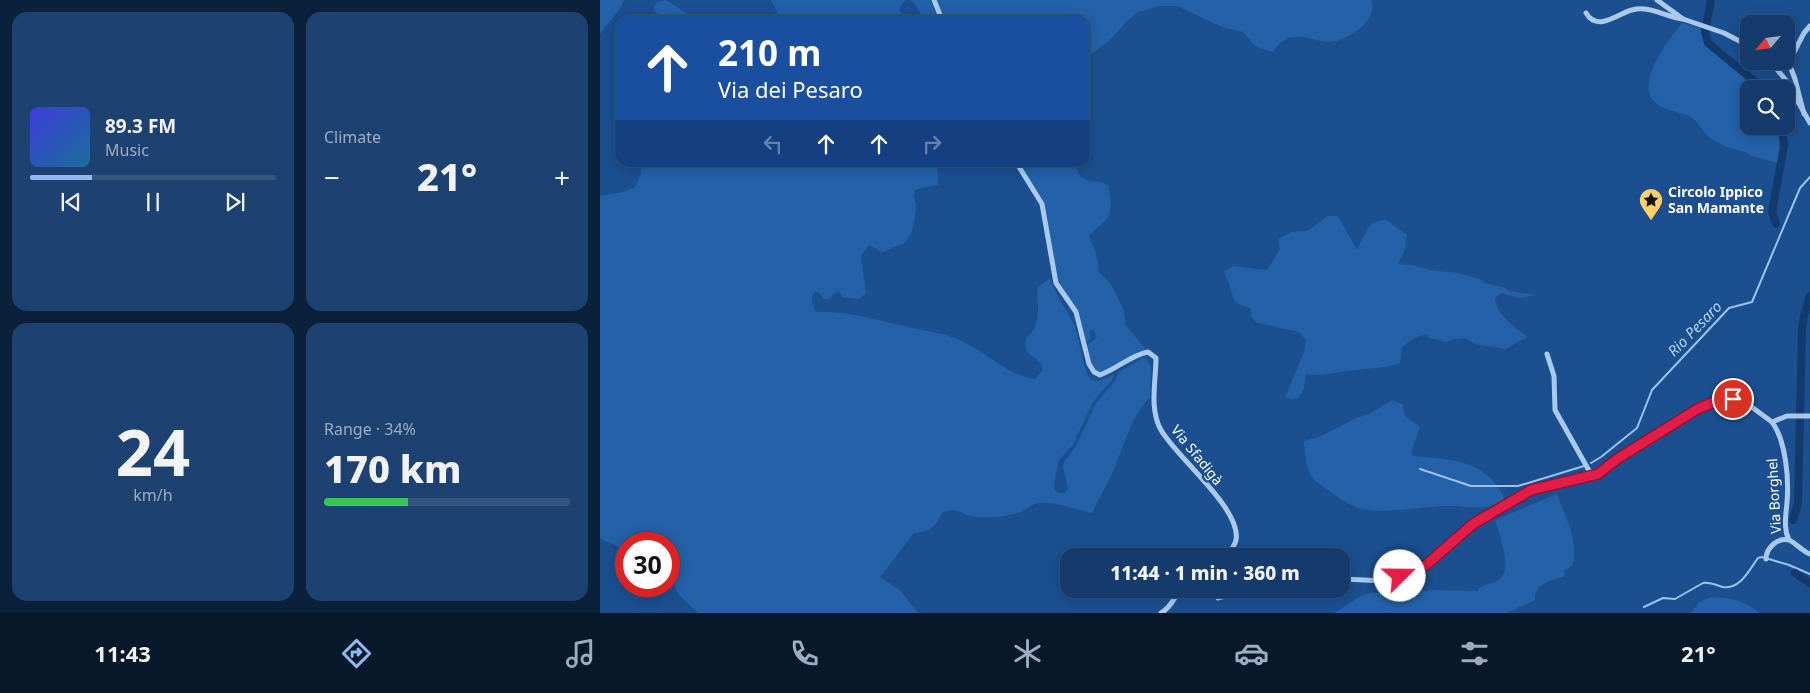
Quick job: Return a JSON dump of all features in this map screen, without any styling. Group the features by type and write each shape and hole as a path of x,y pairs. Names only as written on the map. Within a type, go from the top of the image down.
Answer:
{"street":[{"path":"934,0 940,15"},
{"path":"1657,0 1683,18 1715,29 1740,42"},
{"path":"1586,13 1591,19 1598,21 1614,19 1637,9 1652,10 1671,18 1683,18"},
{"path":"1804,114 1790,66 1792,56 1804,33 1810,26"},
{"path":"1778,70 1785,79 1810,123"},
{"name":"Via Sfadigà","path":"1020,167 1042,204 1056,283 1076,312 1089,364 1094,372 1100,375 1110,372 1141,353 1148,352 1156,358 1156,415 1161,429 1170,443 1211,490 1235,526 1236,540 1231,548"},
{"path":"1547,354 1554,376 1555,410 1592,476"},
{"path":"1350,580 1387,582 1426,565 1473,524 1531,490 1592,476 1709,403 1720,400 1739,400 1749,404 1772,422 1782,417 1807,416"},
{"name":"Via Borghel","path":"1772,422 1780,440 1786,466 1788,490 1785,521 1786,535 1789,540 1810,554"},
{"name":"Via Borghel","path":"1766,557 1771,546 1778,541 1789,540"},
{"path":"1161,613 1169,609 1175,598"}],"shaded area":[{"path":"600,0 624,0 619,10 600,34"},
{"path":"666,0 688,15 659,15 654,11 654,6 658,2"},
{"path":"771,0 905,0 900,7 902,15 778,14"},
{"path":"910,0 930,0 936,15 919,15 920,13"},
{"path":"934,0 1371,0 1372,8 1366,22 1353,34 1345,38 1329,42 1303,37 1290,38 1282,42 1273,52 1256,47 1243,32 1222,27 1177,6 1160,6 1138,12 1109,41 1090,55 1090,15 940,15"},
{"path":"1682,23 1700,28 1711,47 1751,80 1740,80 1740,135 1779,135 1780,154 1778,163 1751,156 1748,153 1718,143 1707,135 1691,117 1669,110 1656,103 1650,95 1651,74 1669,40"},
{"path":"641,167 937,167 938,185 915,190 915,218 911,234 905,243 882,252 869,245 861,256 866,293 859,299 842,297 838,290 829,299 823,299 815,291 812,299 816,312 862,316 951,336 973,347 1007,369 1035,379 1043,370 1039,361 1027,352 1025,344 1037,321 1037,288 1050,278 1075,327 1083,361 1091,380 1098,381 1114,375 1093,402 1073,445 1059,460 1054,489 1058,493 1065,493 1068,488 1063,467 1064,462 1076,446 1096,403 1115,381 1119,372 1143,358 1147,359 1151,367 1150,397 1132,425 1110,478 1092,513 1049,503 1035,504 1018,513 998,516 973,517 954,510 943,512 932,527 925,531 914,533 880,577 900,590 918,613 698,613 680,596 680,532 615,532 615,545 600,539 600,196 623,192 635,187"},
{"path":"1018,167 1075,167 1083,178 1108,186 1111,203 1109,215 1089,236 1096,253 1099,272 1110,283 1124,310 1125,324 1148,352 1100,375 1094,372 1085,347 1097,337 1093,329 1089,332 1091,339 1084,343 1076,312 1060,291 1044,211"},
{"path":"1328,216 1338,216 1357,250 1371,224 1385,219 1407,235 1405,249 1398,264 1458,273 1480,279 1484,283 1503,287 1509,291 1536,295 1520,298 1501,293 1495,298 1496,304 1503,316 1528,337 1505,349 1475,344 1465,338 1446,342 1429,338 1427,334 1416,337 1402,347 1400,363 1384,367 1326,374 1306,374 1304,388 1299,398 1291,399 1285,397 1304,352 1306,341 1299,332 1257,323 1252,318 1250,308 1236,302 1224,272 1233,266 1267,270 1280,249 1278,239 1291,232 1307,231"},
{"path":"1392,400 1402,404 1405,416 1420,427 1411,453 1413,456 1454,461 1477,468 1488,476 1505,499 1494,506 1487,507 1439,506 1385,511 1361,509 1336,496 1318,483 1311,475 1307,466 1304,441 1319,437 1356,418 1369,414"},
{"path":"1557,494 1571,530 1574,557 1572,566 1565,570 1564,576 1541,586 1535,594 1535,600 1507,613 1334,613 1361,596 1372,593 1434,590 1478,591 1479,588 1496,582 1504,573 1505,558 1495,520"},
{"path":"1711,597 1736,600 1749,605 1759,613 1691,613 1699,602"}],"waterway":[{"path":"1711,0 1705,32 1708,43 1753,80"},
{"path":"1776,224 1772,212 1784,146 1782,135"},
{"name":"Rio Pesaro","path":"1591,463 1637,428 1652,390 1729,308 1752,302 1800,188 1810,177"},
{"path":"1793,520 1798,503 1802,329 1810,296"},
{"name":"Rio Pesaro","path":"1420,469 1471,486 1518,486 1584,466"},
{"path":"1644,607 1663,598 1675,599 1703,583 1711,583 1723,587 1734,585 1744,578 1758,558 1762,557 1810,574"},
{"path":"1795,573 1810,583"}],"place":[{"name":"Circolo Ippico San Mamante","path":"1651,221"}],"route":[{"path":"1400,576 1426,565 1473,524 1531,490 1598,474 1617,459 1699,408 1720,400 1733,399"}]}
